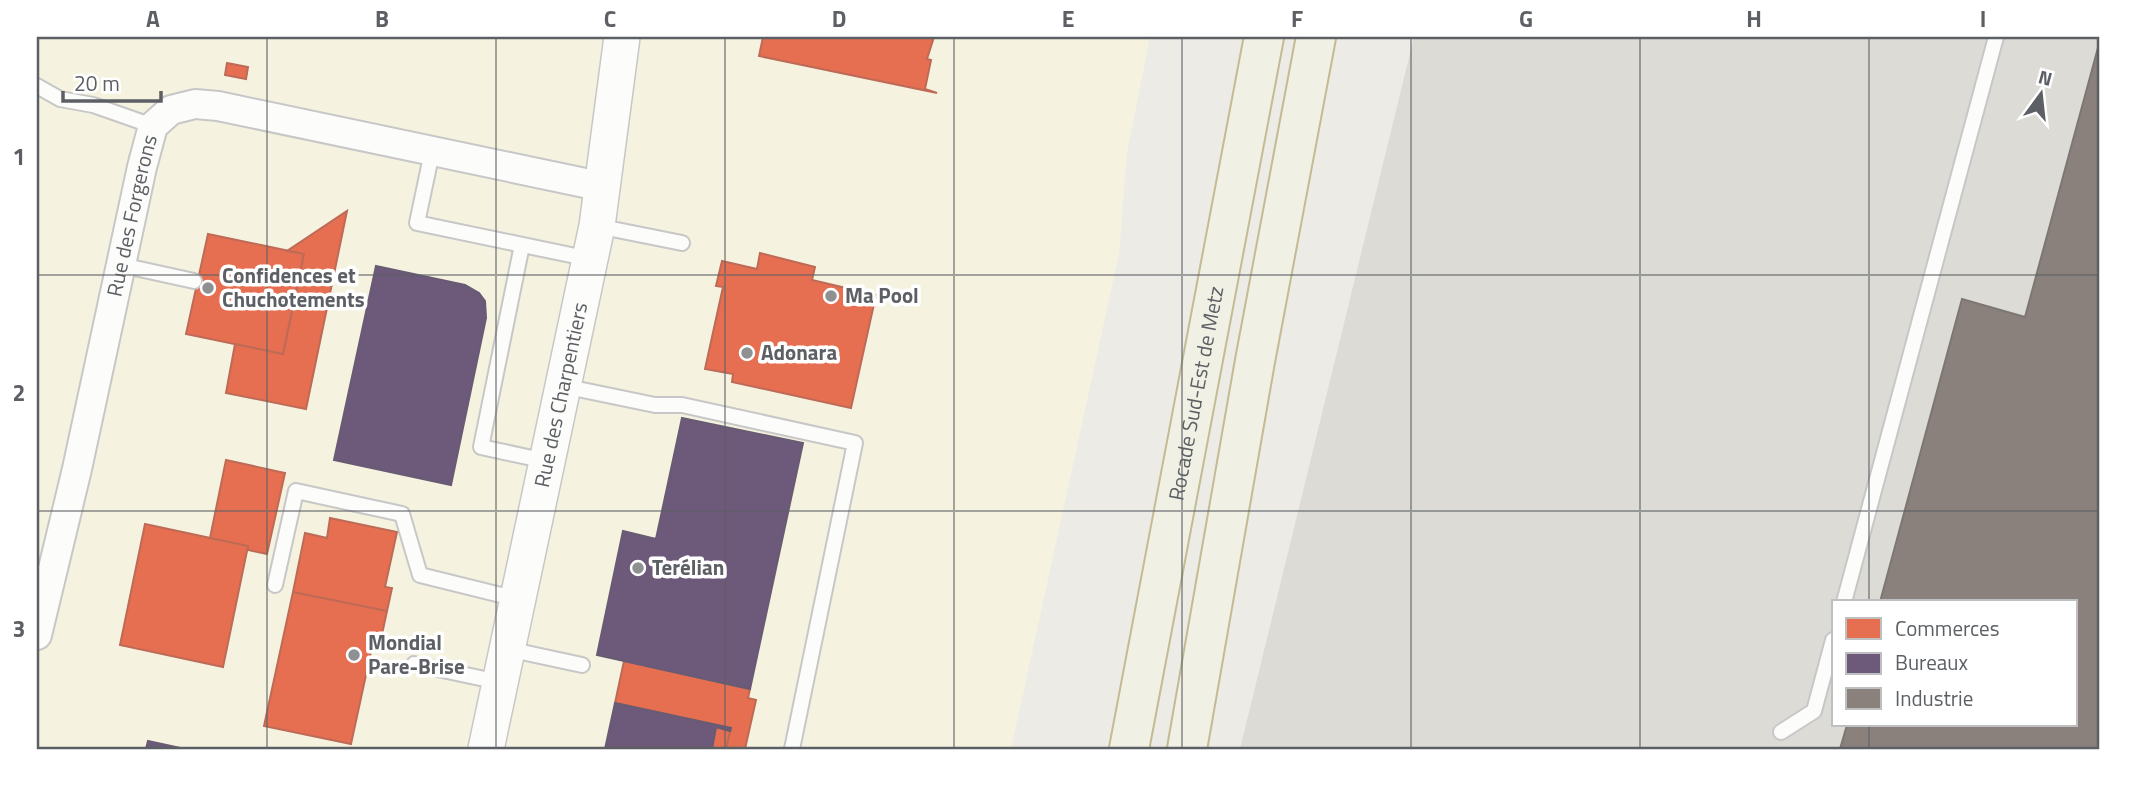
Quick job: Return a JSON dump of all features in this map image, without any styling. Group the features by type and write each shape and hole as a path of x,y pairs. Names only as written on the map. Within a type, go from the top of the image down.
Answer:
{"highway":[{"name":"Rocade Sud-Est de Metz","path":"1129,749 1264,37"},
{"path":"1187,749 1255,361 1316,37"}],"street":[{"name":"Rue des Charpentiers","path":"486,749 597,226 622,37"},
{"name":"Rue des Forgerons","path":"37,635 78,469 142,167 153,126 171,110 195,104 218,106 604,187"}],"lane":[{"path":"1845,600 1996,37"},
{"path":"37,86 60,99 93,105 153,126"},
{"path":"432,152 417,223 590,259"},
{"path":"597,226 682,243"},
{"path":"522,245 481,447 547,461"},
{"path":"121,265 194,281"},
{"path":"564,386 655,405 682,405 855,443 792,749"},
{"path":"275,585 296,491 402,514 420,575 518,599"},
{"path":"1781,732 1814,711 1832,644"},
{"path":"508,649 582,665"},
{"path":"414,664 500,682"}],"shaded area":[{"path":"37,37 1150,37 1127,153 1119,254 1011,749 37,749"},
{"path":"1414,37 2099,37 2099,749 1240,749"}],"building: Commerces":[{"path":"763,37 934,37 927,59 931,60 925,89 937,93 759,56"},
{"path":"227,63 248,67 246,79 225,75"},
{"path":"347,211 327,308 294,301 304,254 287,251"},
{"path":"208,234 304,254 283,354 186,334"},
{"path":"760,253 815,267 812,280 876,295 851,408 732,382 733,374 705,369 723,287 716,286 722,261 757,269"},
{"path":"294,301 327,308 306,409 226,393 235,344 283,354"},
{"path":"226,460 285,473 267,554 248,550 248,546 210,538"},
{"path":"330,518 397,532 385,587 392,588 387,611 293,592 305,533 327,538"},
{"path":"145,524 248,546 223,667 120,645"},
{"path":"293,592 387,611 381,639 374,638 351,744 264,726"},
{"path":"624,661 750,689 748,698 756,700 745,749 726,749 731,728 615,703"},
{"path":"716,727 730,731 726,749 712,749"}],"building: Bureaux":[{"path":"376,266 465,285 479,293 485,301 486,318 451,485 334,460"},
{"path":"682,418 803,443 750,689 597,655 623,531 656,539"},
{"path":"615,703 731,728 730,731 716,727 712,749 605,749"},
{"path":"148,741 185,749 146,749"}],"building: Industrie":[{"path":"2099,44 2099,749 1840,749 1847,726 2076,726 2076,600 1881,600 1962,299 2025,317"}],"place":[{"name":"Confidences et Chuchotements","path":"208,288"},
{"name":"Ma Pool","path":"831,296"},
{"name":"Adonara","path":"747,353"},
{"name":"Terélian","path":"638,568"},
{"name":"Mondial Pare-Brise","path":"354,655"}]}
